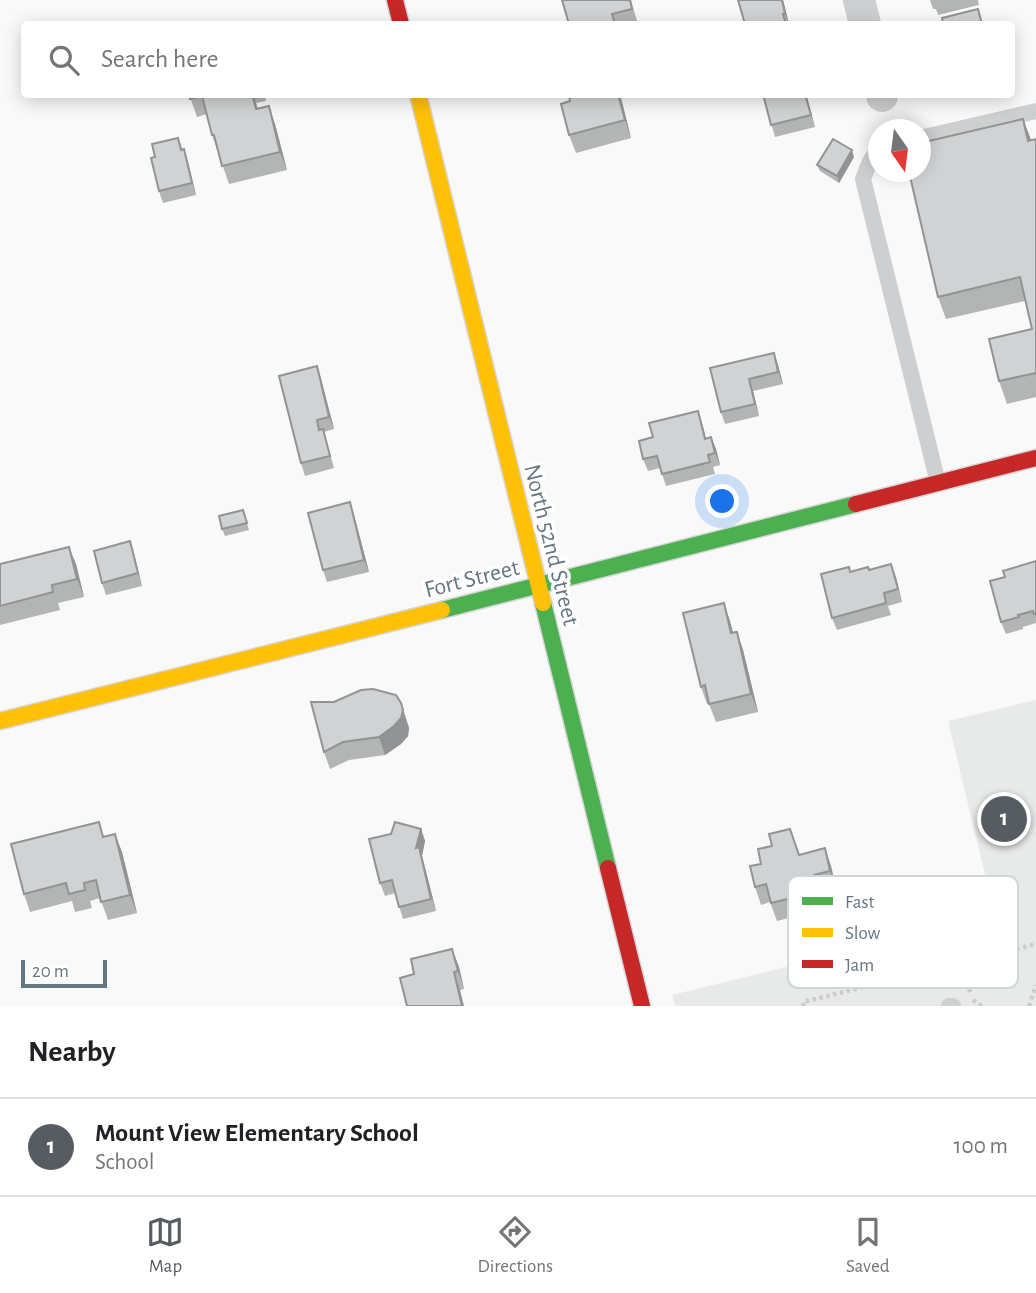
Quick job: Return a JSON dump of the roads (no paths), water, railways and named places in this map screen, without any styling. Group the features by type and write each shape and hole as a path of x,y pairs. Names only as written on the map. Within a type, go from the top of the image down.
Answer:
{"street":[{"path":"395,0 400,21"},
{"path":"859,0 864,21"},
{"name":"North 52nd Street","path":"419,98 642,1006"},
{"name":"Fort Street","path":"0,722 1036,458"}],"lane":[{"path":"931,135 1036,111"},
{"path":"868,165 863,178 938,483"}],"place":[{"name":"Mount View Elementary School","path":"1004,819"}]}
